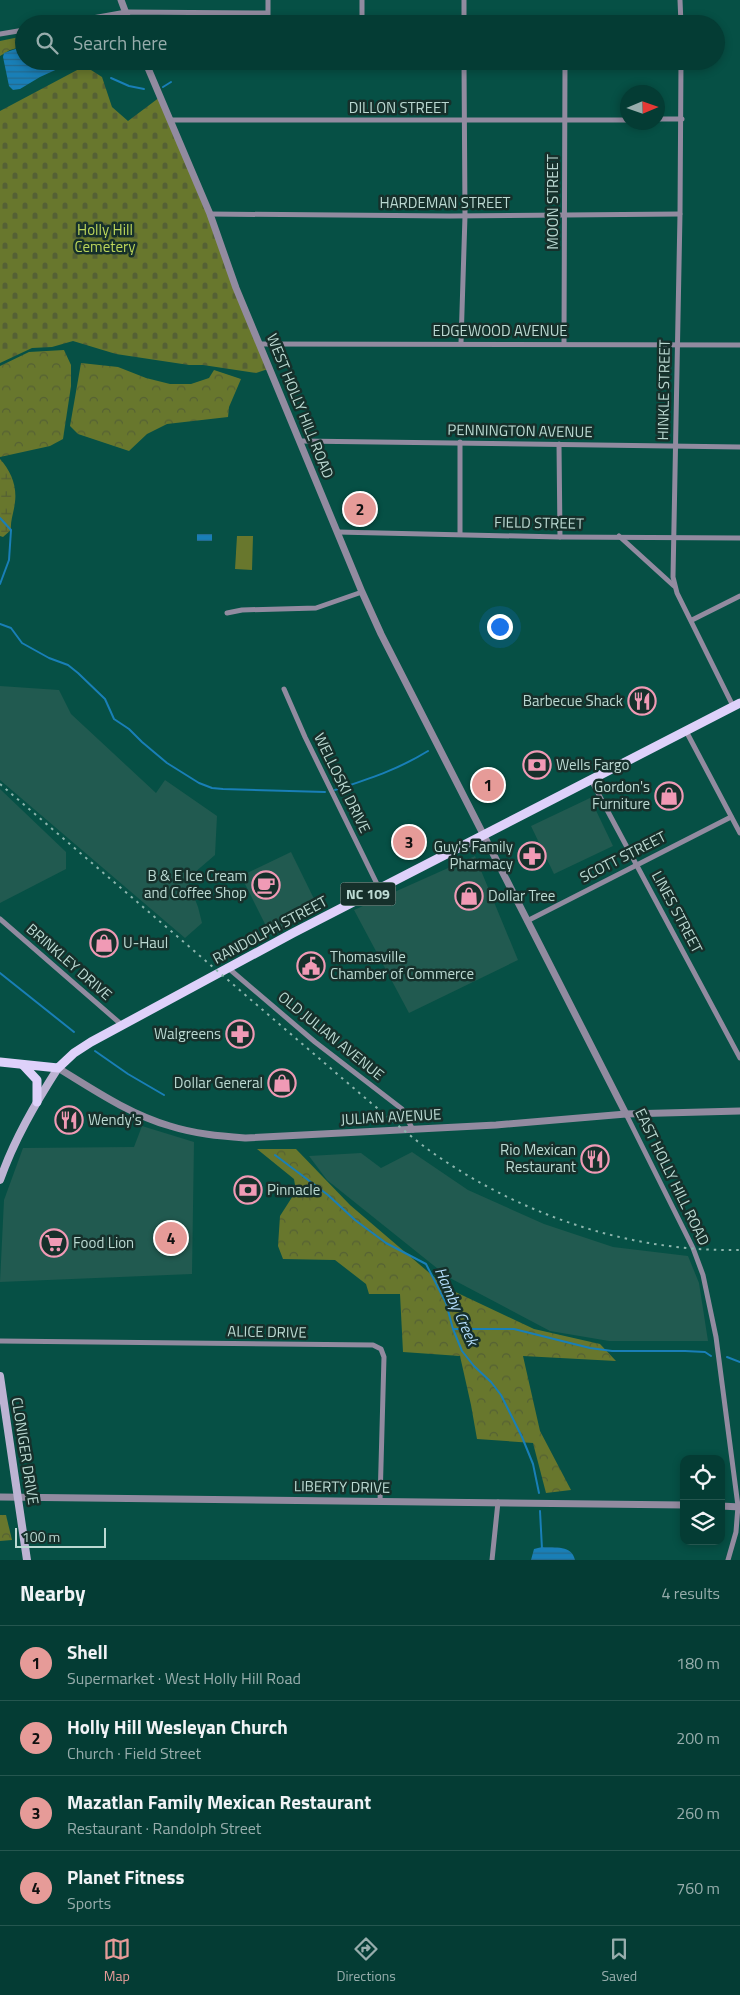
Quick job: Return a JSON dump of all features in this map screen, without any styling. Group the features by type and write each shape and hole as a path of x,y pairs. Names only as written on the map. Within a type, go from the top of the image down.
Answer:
{"main road":[{"name":"RANDOLPH STREET","path":"58,1068 74,1053 122,1024 227,967 737,705"},
{"path":"0,1062 58,1068 9,1153 0,1180"},
{"path":"23,1065 37,1080 37,1102"},
{"name":"CLONIGER DRIVE","path":"0,1376 27,1560"}],"street":[{"path":"121,0 127,15"},
{"path":"109,15 126,12 268,13 268,0"},
{"path":"362,0 362,15"},
{"path":"464,0 464,15"},
{"path":"680,0 680,15"},
{"path":"0,34 15,32"},
{"name":"WEST HOLLY HILL ROAD","path":"149,70 210,214 236,288 380,634 484,834"},
{"path":"461,343 465,216 464,70"},
{"name":"MOON STREET","path":"564,344 566,215 565,70"},
{"name":"HINKLE STREET","path":"681,70 682,119 674,537 675,586 737,705"},
{"path":"665,120 682,119"},
{"name":"DILLON STREET","path":"170,120 620,120"},
{"name":"HARDEMAN STREET","path":"210,214 465,216 680,214"},
{"name":"EDGEWOOD AVENUE","path":"260,344 740,345"},
{"name":"PENNINGTON AVENUE","path":"300,441 740,447"},
{"path":"460,442 460,534"},
{"path":"560,444 560,537"},
{"name":"FIELD STREET","path":"337,532 560,537 740,538"},
{"path":"619,536 675,586"},
{"path":"227,613 242,610 316,608 362,592"},
{"path":"692,620 740,596"},
{"name":"WELLOSKI DRIVE","path":"284,689 305,737 379,888"},
{"path":"686,731 740,832"},
{"name":"LINES STREET","path":"591,780 740,1058"},
{"name":"SCOTT STREET","path":"528,921 731,817"},
{"name":"EAST HOLLY HILL ROAD","path":"484,834 693,1248 704,1275 716,1337 739,1506 736,1532 728,1560"},
{"name":"BRINKLEY DRIVE","path":"0,919 122,1024"},
{"name":"OLD JULIAN AVENUE","path":"227,967 315,1042 402,1109 413,1130"},
{"name":"JULIAN AVENUE","path":"58,1068 105,1098 153,1121 210,1135 246,1138 413,1130 626,1114 740,1111"},
{"name":"ALICE DRIVE","path":"0,1341 373,1345 381,1349 384,1357 380,1501"},
{"name":"LIBERTY DRIVE","path":"0,1497 498,1502 680,1506"},
{"path":"492,1560 498,1502"},
{"path":"725,1506 739,1506"}],"shaded area":[{"path":"0,686 59,690 71,714 156,793 165,780 217,816 215,855 187,879 202,923 185,938 0,780"},
{"path":"0,789 66,852 66,869 0,903"},
{"path":"590,798 613,846 554,874 531,826"},
{"path":"291,852 319,909 271,936 241,876"},
{"path":"475,856 518,960 409,1013 354,910"},
{"path":"142,1126 194,1142 192,1274 0,1282 4,1200 23,1148 134,1147"},
{"path":"412,1152 468,1190 544,1224 613,1247 688,1256 699,1283 708,1341 609,1341 550,1331 448,1277 327,1180 309,1156 361,1153 381,1168"}],"green space":[{"path":"15,38 15,49 0,56 0,41"},
{"name":"Holly Hill Cemetery","path":"77,70 91,70 102,77 112,107 128,121 160,97 271,368 256,373 203,365 189,365 116,354 73,341 52,347 32,348 0,363 0,111"},
{"path":"64,350 71,365 71,386 63,439 50,446 0,457 0,366 29,352"},
{"path":"81,363 118,367 146,378 170,384 191,384 209,378 214,370 241,379 229,407 228,417 167,424 147,434 129,451 78,434 70,426"},
{"path":"0,459 12,479 15,490 11,530 3,537 0,536"},
{"path":"237,536 253,536 252,570 235,569"},
{"path":"257,1149 296,1149 350,1205 447,1288 534,1329 600,1344 616,1361 523,1356 540,1431 571,1490 546,1493 533,1443 477,1439 460,1356 403,1352 400,1294 369,1294 366,1284 335,1260 283,1259 278,1246 280,1216 296,1191 294,1179"},
{"path":"0,1515 6,1515 12,1540 0,1541"}],"water":[{"path":"15,49 15,70 55,70 20,89 13,90 9,86 3,57 4,53"},
{"path":"197,534 212,534 212,541 197,541"},
{"path":"542,1547 567,1550 573,1555 575,1560 531,1560 534,1549"}],"waterway":[{"path":"111,78 129,86 144,89"},
{"path":"163,87 171,82"},
{"name":"Hamby Creek","path":"0,518 11,530 9,560 0,584"},
{"path":"0,624 11,628 22,643 49,658 68,665 105,699 114,719 129,729 167,763 199,783 212,788 223,789 325,792"},
{"path":"335,790 394,769 428,751"},
{"name":"Hamby Creek","path":"0,973 74,1032"},
{"name":"Hamby Creek","path":"95,1051 128,1074 164,1095"},
{"name":"Hamby Creek","path":"275,1155 328,1195 355,1220 386,1243 426,1264 446,1303 453,1329 462,1351 501,1395 522,1437 533,1464 539,1493"},
{"path":"453,1329 514,1329 590,1348 612,1351 705,1352 711,1356"},
{"path":"727,1357 740,1362"},
{"name":"Hamby Creek","path":"540,1511 542,1549"}],"railway":[{"path":"0,784 371,1103 433,1153 503,1195 579,1226 618,1237 658,1245 740,1250"}],"place":[{"name":"Holly Hill Wesleyan Church","path":"360,509"},
{"name":"Barbecue Shack","path":"642,701"},
{"name":"Wells Fargo","path":"537,765"},
{"name":"Shell","path":"488,785"},
{"name":"Gordon's Furniture","path":"669,796"},
{"name":"Mazatlan Family Mexican Restaurant","path":"409,842"},
{"name":"Guy's Family Pharmacy","path":"532,856"},
{"name":"B & E Ice Cream and Coffee Shop","path":"266,885"},
{"name":"Dollar Tree","path":"469,896"},
{"name":"U-Haul","path":"104,943"},
{"name":"Thomasville Chamber of Commerce","path":"311,966"},
{"name":"Walgreens","path":"240,1034"},
{"name":"Dollar General","path":"282,1083"},
{"name":"Wendy's","path":"69,1120"},
{"name":"Rio Mexican Restaurant","path":"595,1159"},
{"name":"Pinnacle","path":"248,1190"},
{"name":"Planet Fitness","path":"171,1238"},
{"name":"Food Lion","path":"54,1243"}]}
